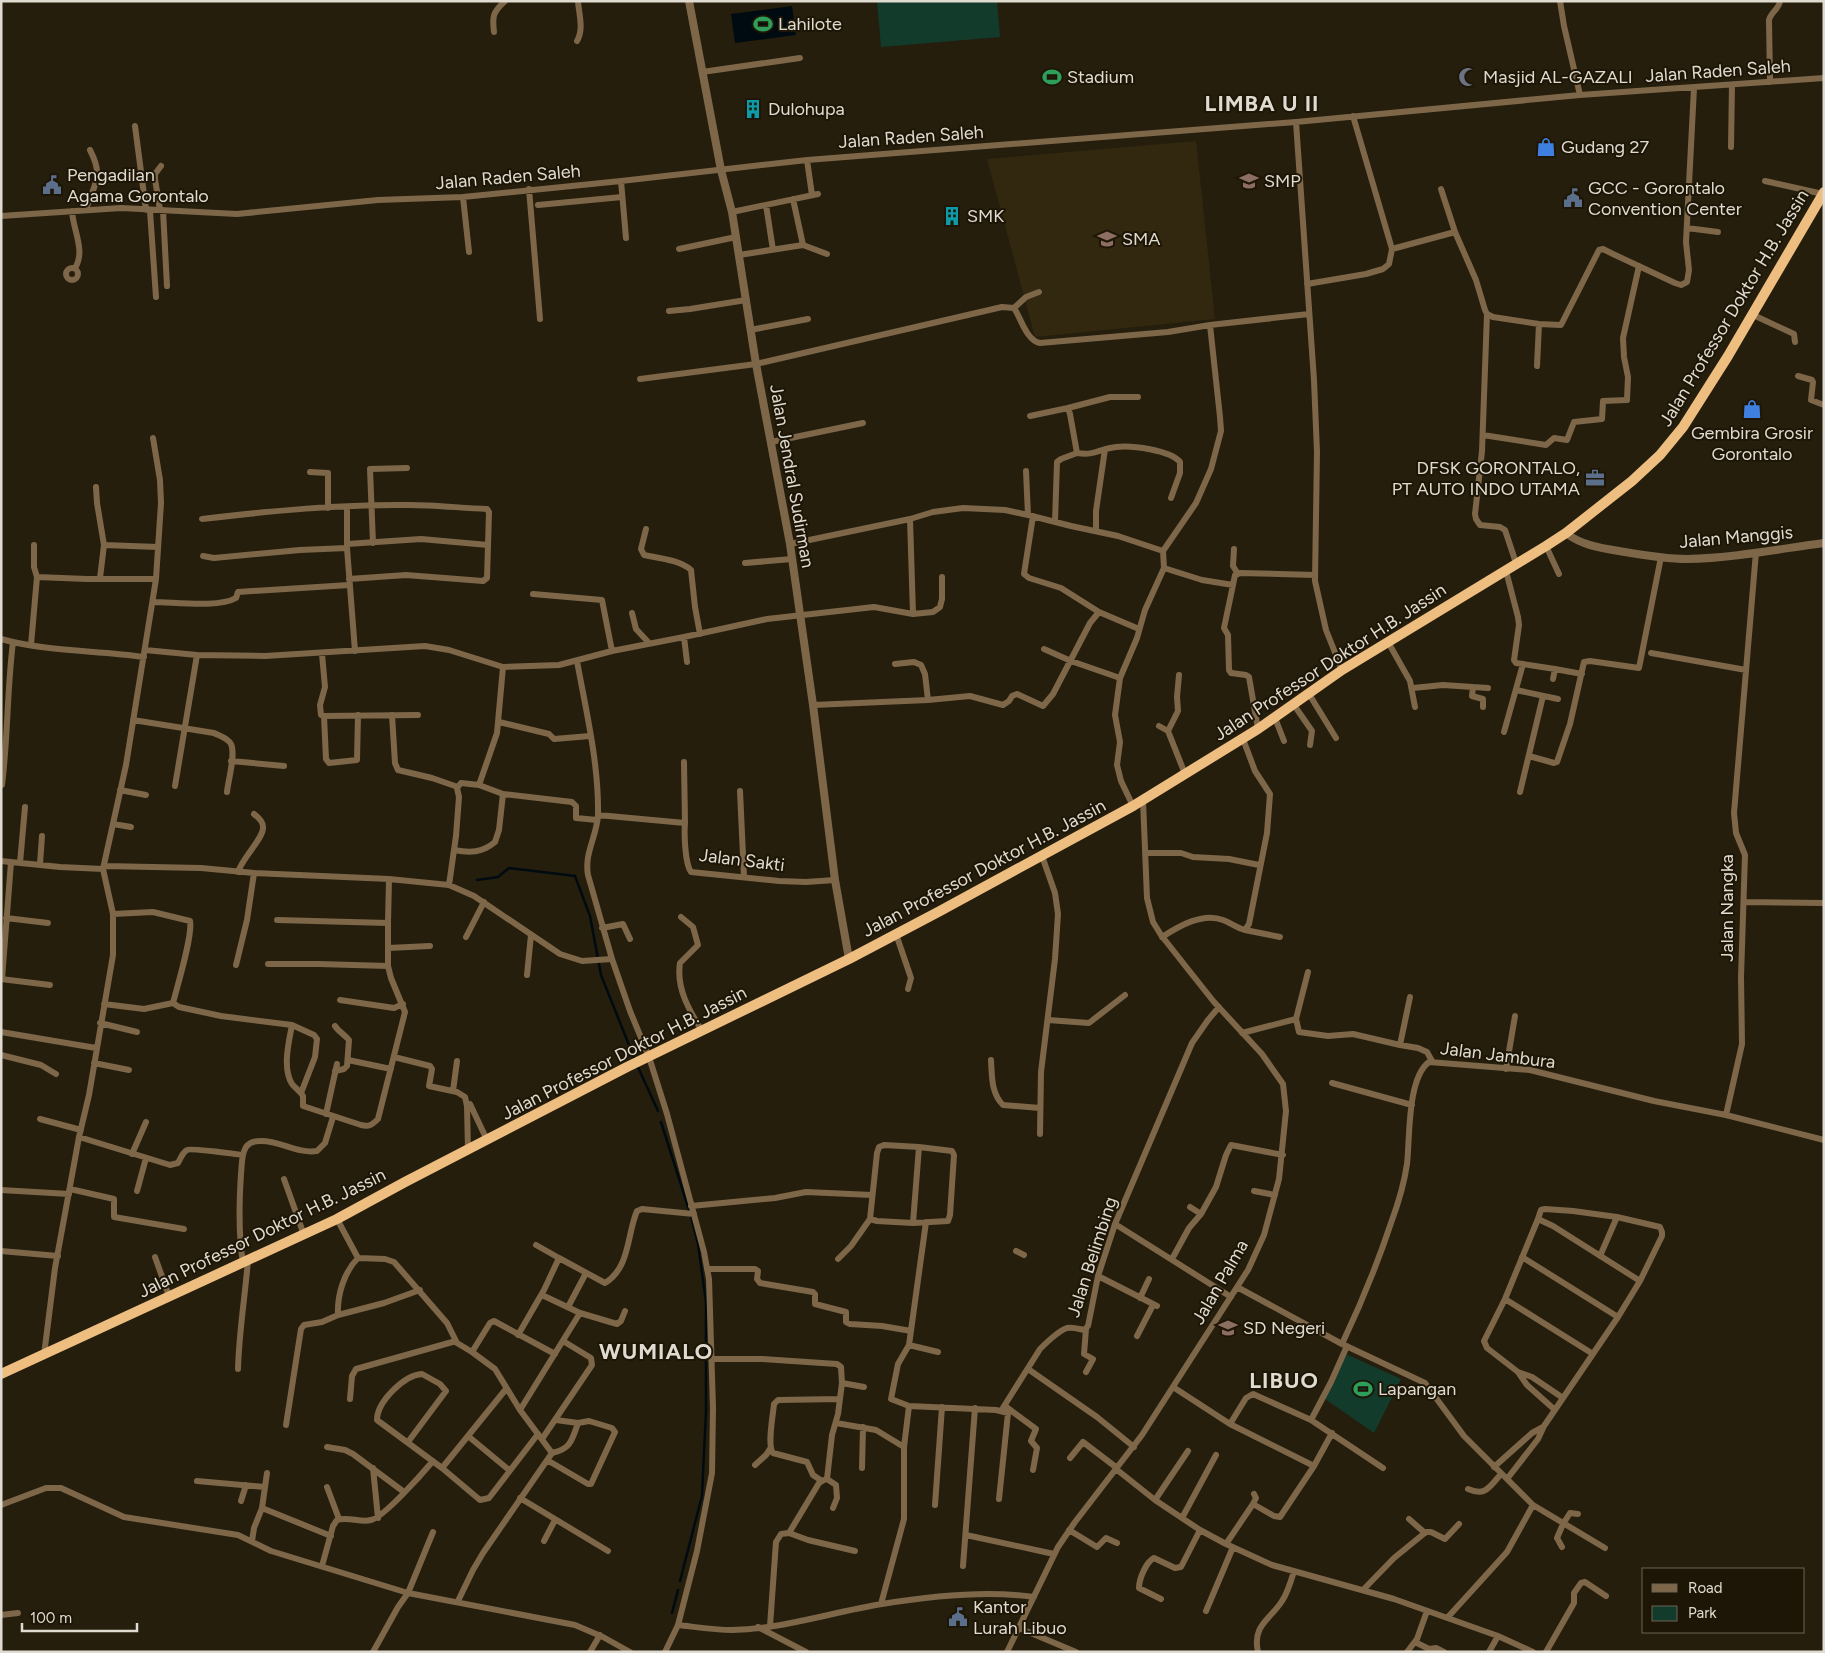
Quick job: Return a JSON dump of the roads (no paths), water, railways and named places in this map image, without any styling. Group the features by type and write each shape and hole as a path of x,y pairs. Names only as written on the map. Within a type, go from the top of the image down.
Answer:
{"highway":[{"name":"Jalan Professor Doktor H.B. Jassin","path":"1,1374 337,1219 627,1067 849,959 1042,856 1144,800 1275,718 1342,670 1546,546 1566,533 1626,486 1660,455 1684,427 1823,193"}],"street":[{"path":"494,32 493,16 505,1"},
{"path":"577,41 581,34 578,1"},
{"name":"Jalan Jendral Sudirman","path":"689,1 721,170 732,212 750,330 790,544 835,880 849,959"},
{"path":"1560,1 1580,95"},
{"path":"1770,82 1769,20 1770,15 1779,6 1780,1"},
{"path":"702,72 800,58"},
{"name":"Jalan Raden Saleh","path":"1,216 121,208 237,214 378,200 463,197 807,160 1296,122 1580,95 1824,78"},
{"path":"1731,147 1732,85"},
{"path":"1487,314 1493,317 1555,326 1562,323 1589,266 1599,250 1603,249 1680,285 1688,282 1686,242 1694,88"},
{"path":"1307,284 1330,279 1353,278 1382,269 1389,264 1392,248 1353,116"},
{"path":"1296,122 1317,452 1315,575 1326,630 1342,670"},
{"path":"135,126 148,210 156,298"},
{"path":"86,210 97,182 96,166 90,150"},
{"path":"732,212 815,194 807,160"},
{"path":"161,166 155,174 155,179 161,210 167,286"},
{"path":"621,181 626,238"},
{"path":"1765,181 1823,193"},
{"path":"529,189 540,319"},
{"path":"1441,189 1455,232 1476,280 1487,314 1483,435 1476,499 1476,520 1480,525 1504,529 1516,563"},
{"path":"463,197 469,252"},
{"path":"538,205 622,198"},
{"path":"793,199 803,245"},
{"path":"766,205 773,250"},
{"path":"72,211 73,225 79,244 79,258 75,268"},
{"path":"1687,228 1718,232"},
{"path":"1392,248 1455,232"},
{"path":"679,249 736,237"},
{"path":"739,256 803,245 827,254"},
{"path":"1483,435 1546,445 1554,438 1567,440 1574,422 1602,419 1603,401 1627,400 1628,377 1623,338 1639,266"},
{"path":"640,378 756,364 1002,307 1014,308 1026,297 1039,292"},
{"path":"669,311 746,300"},
{"path":"1014,308 1028,335 1034,341 1040,343 1168,332 1210,325 1309,314"},
{"path":"1751,314 1794,334 1795,342"},
{"path":"750,330 808,318"},
{"path":"1537,366 1539,324"},
{"path":"1133,806 1121,781 1117,765 1120,742 1115,715 1120,678 1131,656 1145,610 1164,568 1163,551 1196,503 1211,468 1218,443 1220,417 1210,325"},
{"path":"1798,376 1812,380 1811,400 1824,405"},
{"path":"1030,416 1105,398 1138,397"},
{"path":"1068,408 1077,452"},
{"path":"771,442 863,423"},
{"path":"44,1355 58,1256 79,1137 89,1095 113,955 113,914 104,867 133,720 156,579 161,503 160,480 153,438"},
{"path":"1055,522 1057,462 1077,452 1088,454 1115,447 1130,447 1169,454 1178,459 1181,465 1180,474 1171,498"},
{"path":"1096,531 1096,511 1105,449"},
{"path":"372,543 370,468 407,468"},
{"path":"1026,471 1030,515 1024,574 1029,578 1062,588 1099,612 1139,628"},
{"path":"310,472 328,473 328,508"},
{"path":"96,487 104,545 100,578"},
{"path":"153,602 217,604 232,601 236,598 238,592 406,576 482,581 486,578 489,512 487,509 410,505 372,506 202,519"},
{"path":"347,507 347,546 354,651"},
{"path":"790,544 910,519 933,512 963,508 1005,510 1030,515 1118,536 1163,551"},
{"path":"910,519 913,614"},
{"path":"646,529 641,549 644,555 676,563 691,570 700,634"},
{"name":"Jalan Manggis","path":"1566,533 1579,542 1588,545 1661,557 1687,558 1756,552 1824,543"},
{"path":"203,556 214,558 421,539 488,545"},
{"path":"104,545 158,547"},
{"path":"31,645 36,577 34,546"},
{"path":"1546,546 1559,574"},
{"path":"1234,549 1233,566 1238,574"},
{"name":"Jalan Nangka","path":"1726,1115 1742,1044 1741,996 1745,855 1736,833 1734,813 1756,552"},
{"path":"1529,756 1549,762 1557,762 1570,724 1584,662 1639,668 1661,557"},
{"path":"745,564 792,559"},
{"path":"1164,568 1202,580 1233,585"},
{"path":"1506,571 1519,625 1514,660 1516,663 1582,674"},
{"path":"1238,574 1315,575"},
{"path":"1238,574 1235,576 1224,628 1228,635 1229,670 1231,673 1249,677 1258,729"},
{"path":"36,577 156,579"},
{"path":"1,639 60,650 197,655 265,656 322,654 425,646 449,650 503,667 546,666 577,661 649,643 684,638 767,619 800,614 838,612 874,606 913,614 934,612 940,607 942,599 942,577"},
{"path":"533,594 602,600 612,651"},
{"path":"813,705 928,700 970,696 1003,704 1017,694 1044,706 1071,661 1090,623 1099,612"},
{"path":"632,613 636,629 649,643"},
{"path":"684,638 687,662"},
{"path":"2,785 7,738 8,682 13,642"},
{"path":"1388,642 1410,681 1415,707"},
{"path":"1044,649 1071,661 1120,678"},
{"path":"1651,653 1746,670"},
{"path":"322,654 325,687 320,705 320,714 324,716 418,715"},
{"path":"176,786 197,655"},
{"path":"577,661 595,766 597,817 586,865 612,959 676,1143 707,1268 711,1309 712,1472 697,1551 678,1625 665,1652"},
{"path":"895,664 914,662 921,665 925,674 928,700"},
{"path":"1504,732 1523,664"},
{"path":"479,785 496,740 503,667"},
{"path":"1552,679 1555,669"},
{"path":"1168,731 1178,712 1179,675"},
{"path":"1412,688 1443,686 1488,688"},
{"path":"1473,687 1472,696 1483,699 1483,708"},
{"path":"1516,690 1558,699"},
{"path":"1309,694 1336,738"},
{"path":"1520,792 1543,696"},
{"path":"1294,705 1312,730 1310,745"},
{"path":"324,716 326,759 327,762 332,764 355,762 359,758 358,715"},
{"path":"392,715 394,763 398,770 432,778 457,788"},
{"path":"1275,718 1284,741"},
{"path":"133,720 214,733 226,738 231,745 227,792"},
{"path":"499,722 549,734 554,739 590,736"},
{"path":"1160,726 1168,731 1185,774"},
{"path":"1243,739 1255,771 1270,794 1267,833 1249,924 1245,930"},
{"path":"231,761 284,766"},
{"path":"684,762 685,823"},
{"path":"454,850 478,852 495,842 499,830 503,794 479,785 461,783 457,788"},
{"path":"449,885 459,796 457,788"},
{"path":"120,790 146,795"},
{"path":"740,791 744,876"},
{"name":"Jalan Sakti","path":"503,794 572,802 576,806 576,818 597,817 685,823 686,856 690,871 702,874 797,881 835,880"},
{"name":"Jalan Palma","path":"1007,1652 1054,1554 1070,1530 1134,1447 1248,1270 1264,1235 1283,1155 1286,1112 1283,1084 1262,1054 1219,1007 1162,937 1153,922 1147,898 1144,800"},
{"path":"20,863 25,807"},
{"path":"238,872 240,864 263,829 260,820 254,814"},
{"path":"113,824 131,827"},
{"path":"40,864 42,836"},
{"path":"1145,853 1181,853 1193,857 1229,859 1259,866"},
{"path":"1040,1134 1041,1072 1055,960 1058,914 1055,894 1042,856"},
{"path":"1,861 60,867 201,868 254,873 389,879 449,885 484,902 560,954 582,960 612,959"},
{"path":"11,862 2,979 50,985"},
{"path":"236,965 254,873"},
{"path":"292,1025 287,1056 289,1074 292,1084 301,1093 303,1106 361,1126 373,1125 378,1120 406,1012 391,978 388,966 389,879"},
{"path":"466,937 484,902"},
{"path":"1744,902 1824,903"},
{"path":"113,914 152,912 190,921 191,926 187,946 173,1003"},
{"path":"681,916 693,927 698,945 680,963 680,984 690,1010 702,1030"},
{"path":"1162,937 1205,917 1223,920 1239,929 1280,937"},
{"path":"6,918 48,922"},
{"path":"277,920 388,923"},
{"path":"602,928 623,924 630,939"},
{"path":"896,934 911,978 908,989"},
{"path":"526,975 532,936"},
{"path":"388,948 430,946"},
{"path":"268,964 388,966"},
{"path":"1308,972 1296,1019 1298,1030 1303,1033 1328,1036 1353,1034 1422,1049 1427,1052 1432,1062"},
{"path":"1048,1020 1089,1023 1125,995"},
{"path":"1400,1045 1410,997"},
{"path":"340,1000 394,1008 403,1004"},
{"path":"104,1004 144,1009 173,1003 179,1007 221,1016 292,1025 314,1034 317,1039 315,1057 301,1093"},
{"name":"Jalan Belimbing","path":"1003,1408 1040,1349 1065,1329 1086,1329 1098,1276 1115,1224 1192,1044 1219,1007"},
{"path":"1506,1069 1515,1016"},
{"path":"1242,1033 1296,1019"},
{"path":"100,1023 137,1032"},
{"path":"326,1114 336,1068 344,1069 347,1066 348,1060 349,1040 335,1026"},
{"path":"1,1032 96,1048"},
{"path":"1,1055 41,1065 56,1074"},
{"path":"394,1057 430,1066 432,1069 429,1086 462,1094 466,1099 468,1150"},
{"path":"348,1060 391,1069"},
{"path":"991,1060 993,1088 996,1098 1003,1105 1040,1108"},
{"path":"453,1091 457,1061"},
{"name":"Jalan Jambura","path":"1311,1420 1331,1382 1369,1285 1401,1193 1407,1166 1412,1105 1419,1075 1426,1064 1432,1062 1530,1070 1654,1101 1726,1115 1824,1140"},
{"path":"94,1063 129,1070"},
{"path":"1332,1083 1412,1105"},
{"path":"470,1104 487,1140"},
{"path":"238,1369 239,1328 245,1296 245,1262 239,1229 243,1155 250,1143 261,1141 304,1152 317,1151 325,1142 333,1117"},
{"path":"40,1119 81,1130"},
{"path":"132,1154 146,1122"},
{"path":"79,1137 173,1165 178,1163 186,1150 192,1148 243,1155"},
{"path":"838,1259 851,1246 870,1219 879,1147 884,1145 952,1151 954,1155 948,1221 913,1223 870,1219"},
{"path":"1172,1259 1189,1228 1201,1214 1216,1187 1231,1145 1283,1155"},
{"path":"913,1223 919,1147"},
{"path":"137,1191 146,1158"},
{"path":"284,1179 304,1235"},
{"path":"1,1190 70,1192 114,1199 114,1217 184,1229"},
{"path":"1254,1191 1275,1195"},
{"path":"692,1206 817,1192 872,1195"},
{"path":"1190,1207 1201,1214"},
{"path":"536,1245 604,1283 611,1279 625,1256 637,1211 642,1209 694,1214"},
{"path":"1507,1479 1538,1439 1544,1426 1564,1398 1618,1318 1640,1281 1662,1236 1662,1229 1657,1225 1573,1211 1541,1210 1504,1299 1484,1341 1487,1348 1518,1372 1527,1385 1555,1410"},
{"path":"1538,1218 1640,1281"},
{"path":"1600,1256 1617,1218"},
{"path":"337,1219 358,1258"},
{"path":"926,1222 909,1346 898,1364 891,1399 909,1406 1003,1408 1036,1429 1031,1441 1037,1448 1033,1470"},
{"path":"1115,1224 1231,1296"},
{"path":"1,1251 58,1256"},
{"path":"1016,1251 1024,1255"},
{"path":"155,1257 169,1296"},
{"path":"1522,1257 1618,1318"},
{"path":"338,1315 340,1295 351,1264 358,1258 385,1259 394,1262 447,1323 460,1346 472,1352 495,1369 520,1410 552,1453"},
{"path":"518,1335 542,1295 559,1258"},
{"path":"707,1268 755,1269 758,1271 757,1279 760,1283 814,1292 815,1304 846,1312 846,1322 850,1324 882,1326 911,1331"},
{"path":"568,1307 586,1273"},
{"path":"1098,1276 1155,1305 1137,1336"},
{"path":"1140,1298 1149,1279"},
{"path":"1237,1287 1345,1345 1424,1383 1464,1436 1533,1505 1605,1548"},
{"path":"286,1425 301,1329 304,1325 322,1322 338,1315 384,1303 420,1290"},
{"path":"542,1295 580,1313 617,1324 621,1321 625,1311"},
{"path":"1504,1299 1593,1354"},
{"path":"520,1410 580,1313"},
{"path":"472,1352 491,1322 494,1322 555,1354"},
{"path":"1086,1329 1084,1354 1093,1359 1086,1372"},
{"path":"350,1399 352,1376 356,1369 456,1341"},
{"path":"408,1442 446,1391 440,1384 422,1374 405,1379 393,1390 377,1416 378,1421 442,1468 480,1500 489,1498 509,1470 556,1420 592,1363 591,1358 563,1341"},
{"path":"909,1346 938,1352"},
{"path":"711,1359 762,1359 837,1364 841,1367 840,1399 825,1480"},
{"path":"1028,1369 1097,1417 1134,1447"},
{"path":"1518,1372 1532,1377 1564,1398"},
{"path":"842,1383 864,1387"},
{"path":"1173,1387 1230,1424 1314,1466"},
{"path":"442,1468 506,1389"},
{"path":"1544,1400 1552,1390"},
{"path":"1230,1424 1246,1398 1253,1394 1311,1420 1383,1468"},
{"path":"755,1466 770,1448 776,1400 840,1399"},
{"path":"881,1604 904,1519 904,1446 909,1406"},
{"path":"935,1505 942,1407"},
{"path":"963,1566 975,1408"},
{"path":"999,1498 1009,1416 1003,1408"},
{"path":"547,1460 591,1484 615,1432 612,1428 591,1421 556,1420"},
{"path":"458,1601 478,1561 520,1498 552,1453 566,1449 573,1437 578,1422"},
{"path":"836,1423 876,1430 904,1446"},
{"path":"1494,1467 1532,1433 1544,1426"},
{"path":"862,1468 863,1427"},
{"path":"1253,1504 1274,1516 1280,1517 1314,1466 1332,1433"},
{"path":"468,1436 509,1470"},
{"path":"1070,1458 1083,1442 1155,1500 1200,1530 1226,1544 1272,1564 1448,1617 1498,1636 1529,1651"},
{"path":"327,1447 345,1450 353,1454 404,1492"},
{"path":"770,1448 773,1454 807,1462 814,1475 836,1485 837,1498 833,1508"},
{"path":"1155,1500 1188,1450"},
{"path":"1182,1518 1216,1455"},
{"path":"322,1566 334,1522 338,1519 364,1521 378,1518 433,1462"},
{"path":"373,1468 378,1518"},
{"path":"252,1541 254,1528 262,1508 267,1473"},
{"path":"1468,1489 1479,1493 1483,1492 1501,1474"},
{"path":"789,1533 819,1483 825,1480"},
{"path":"197,1481 264,1487"},
{"path":"241,1502 246,1485"},
{"path":"1,1505 46,1488 61,1488 124,1517 238,1535 271,1551 408,1593 458,1601 575,1625 600,1635 630,1652"},
{"path":"327,1488 338,1519"},
{"path":"1226,1544 1253,1504 1256,1498 1254,1494"},
{"path":"520,1498 608,1551"},
{"path":"1448,1617 1507,1552 1533,1505"},
{"path":"262,1508 331,1536"},
{"path":"1562,1547 1557,1538 1563,1524 1570,1513 1578,1514"},
{"path":"1409,1518 1425,1533"},
{"path":"544,1540 555,1520"},
{"path":"1363,1590 1394,1558 1425,1533 1428,1531 1445,1539 1459,1524"},
{"path":"1070,1530 1097,1547 1106,1538 1116,1543"},
{"path":"1161,1599 1139,1588 1141,1578 1150,1560 1154,1558 1175,1568 1181,1567 1200,1530"},
{"path":"374,1652 408,1593 433,1532"},
{"path":"770,1626 776,1542 781,1534 789,1533 855,1552"},
{"path":"966,1535 1054,1554"},
{"path":"1206,1612 1233,1547"},
{"path":"1258,1652 1256,1638 1258,1631 1282,1601 1294,1571"},
{"path":"1546,1652 1574,1603 1574,1593 1581,1583 1585,1582 1606,1596"},
{"path":"678,1625 732,1630 770,1626 881,1604 972,1595 996,1594 1034,1597"},
{"path":"1406,1652 1415,1642 1428,1610"},
{"path":"1,1615 18,1613"},
{"path":"758,1627 806,1652"},
{"path":"1019,1628 1076,1652"},
{"path":"590,1652 600,1635"},
{"path":"1489,1652 1498,1636"},
{"path":"1415,1642 1444,1652"}],"waterway":[{"path":"477,880 498,877 509,868 575,876 590,916 601,975 635,1060"},
{"path":"637,1065 658,1111"},
{"path":"661,1122 689,1210"},
{"path":"680,1581 702,1496 706,1411 706,1302 698,1244 691,1216"},
{"path":"672,1613 678,1590"}],"place":[{"name":"Lahilote","path":"763,24"},
{"name":"Stadium","path":"1052,77"},
{"name":"Masjid AL-GAZALI","path":"1468,77"},
{"name":"Dulohupa","path":"753,109"},
{"name":"Gudang 27","path":"1546,147"},
{"name":"SMP","path":"1249,181"},
{"name":"Pengadilan Agama Gorontalo","path":"52,185"},
{"name":"GCC - Gorontalo Convention Center","path":"1573,198"},
{"name":"SMK","path":"952,216"},
{"name":"SMA","path":"1107,239"},
{"name":"Gembira Grosir Gorontalo","path":"1752,409"},
{"name":"DFSK GORONTALO, PT AUTO INDO UTAMA","path":"1595,478"},
{"name":"SD Negeri","path":"1228,1328"},
{"name":"Lapangan","path":"1363,1389"},
{"name":"Kantor Lurah Libuo","path":"958,1617"}],"district":[{"name":"LIMBA U II","path":"1262,103"},
{"name":"WUMIALO","path":"656,1351"},
{"name":"LIBUO","path":"1284,1380"}]}
